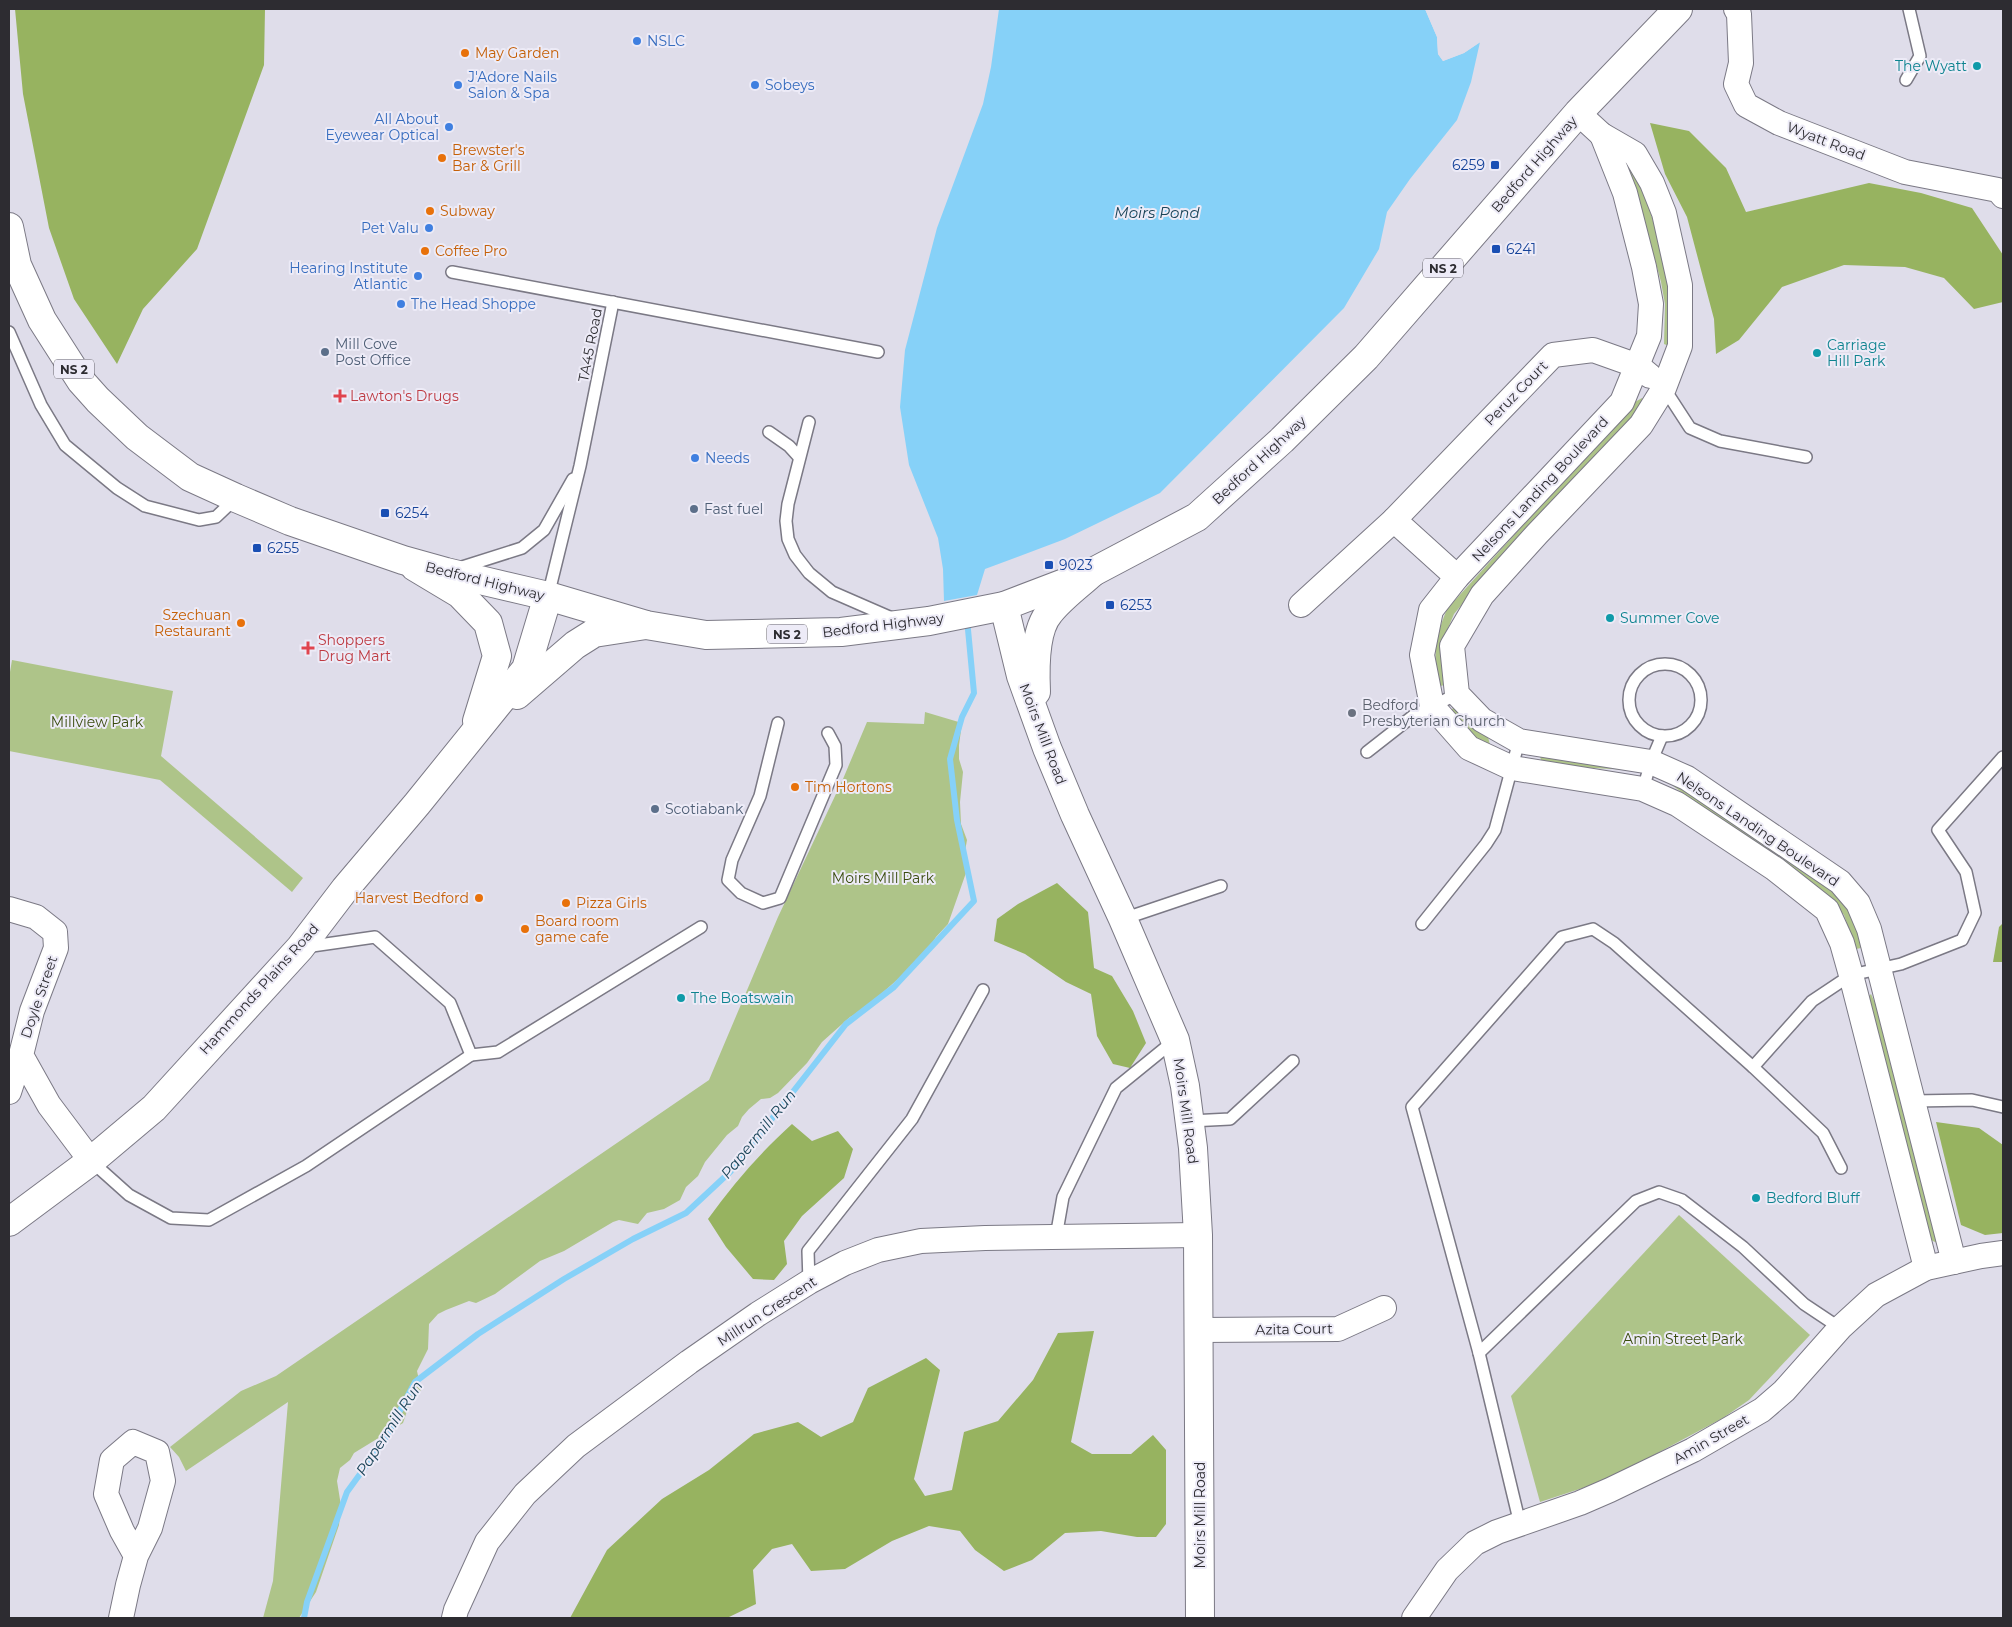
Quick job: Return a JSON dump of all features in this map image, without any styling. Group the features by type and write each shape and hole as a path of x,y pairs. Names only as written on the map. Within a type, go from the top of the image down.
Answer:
{"main road":[{"name":"Bedford Highway","path":"9,227 13,266 42,320 81,380 98,400 137,437 190,477 290,521 403,560 548,596 646,625 706,636 841,632 917,622 993,608 1093,572 1197,517 1282,440 1366,357 1578,113 1678,9"},
{"path":"403,560 460,594 488,623 497,656 473,734"},
{"path":"1037,721 1035,668 1038,638 1048,613 1093,572"},
{"name":"Hammonds Plains Road","path":"9,1222 91,1161 154,1108 300,948 344,889 417,804 526,669 548,596"},
{"name":"Moirs Mill Road","path":"993,608 1075,815 1123,919 1175,1040 1185,1086 1193,1148 1198,1235 1200,1330 1200,1618"},
{"path":"473,734 575,645 594,634 646,625"}],"street":[{"name":"Wyatt Road","path":"1736,9 1739,14 1741,63 1736,84 1746,105 1779,123 1905,172 1998,190 2003,196"},
{"name":"Nelsons Landing Boulevard","path":"1578,113 1602,135 1635,154 1652,182 1664,213 1680,285 1680,346 1664,388 1641,425 1537,534 1482,596 1452,646 1457,694 1482,720 1519,740 1651,762 1687,778 1840,882 1858,903 1869,929 1954,1262"},
{"name":"Nelsons Landing Boulevard","path":"1602,135 1625,193 1644,267 1651,304 1649,336 1622,402 1457,577 1431,610 1422,655 1432,706 1469,748 1512,768 1643,789 1677,804 1775,869 1827,910 1842,943 1851,975 1926,1268"},
{"name":"Peruz Court","path":"1302,605 1394,520 1553,355 1593,350 1638,366 1664,388"},
{"path":"1394,520 1457,577"},
{"name":"Doyle Street","path":"9,909 36,918 55,932 56,948 32,1011 9,1092"},
{"name":"Doyle Street","path":"21,1055 49,1105 91,1161"},
{"name":"Millrun Crescent","path":"454,1618 487,1542 525,1494 576,1446 758,1314 809,1282 845,1263 878,1250 921,1241 985,1238 1198,1235"},
{"name":"Amin Street","path":"1414,1618 1447,1570 1475,1543 1520,1524 1580,1503 1667,1464 1762,1410 1784,1391 1840,1328 1876,1295 1926,1268 2003,1253"},
{"name":"Azita Court","path":"1200,1330 1338,1329 1384,1308"},
{"path":"121,1618 136,1556"}],"lane":[{"path":"1906,80 1920,56 1909,9"},
{"path":"452,272 613,302"},
{"name":"TA45 Road","path":"548,596 580,466 613,302 878,352"},
{"path":"9,332 41,405 65,445 118,488 145,506 199,520 216,517 236,498"},
{"path":"1664,388 1690,428 1720,441 1806,457"},
{"path":"809,422 788,504 786,521 788,539 795,555 809,573 832,592 917,622"},
{"path":"769,432 789,446 799,457"},
{"path":"446,572 522,548 544,530 580,466"},
{"path":"1662,663 1674,664 1685,669 1694,677 1700,687 1702,699 1700,711 1690,726 1674,735 1662,736 1651,733 1637,722 1629,706 1629,694 1633,683 1640,673 1650,666 1662,663"},
{"path":"1367,752 1413,716 1457,694"},
{"path":"778,723 760,796 732,860 728,880 741,893 763,903 780,898 836,765 835,746 828,733"},
{"path":"1643,789 1651,762 1662,736"},
{"path":"1422,924 1495,830 1519,740"},
{"path":"1753,1067 1812,1001 1851,975 1901,964 1962,940 1975,913 1966,872 1938,830 2003,757"},
{"path":"1123,919 1221,886"},
{"path":"91,1161 129,1195 171,1218 209,1220 306,1166 471,1055 498,1052 701,927"},
{"path":"1520,1524 1479,1353 1412,1107 1562,937 1593,929 1614,942 1753,1067 1823,1134 1841,1168"},
{"path":"300,948 375,938 450,1003 471,1055"},
{"path":"809,1282 808,1251 912,1119 983,990"},
{"path":"1056,1237 1063,1197 1116,1088 1175,1040"},
{"path":"1190,1121 1230,1119 1293,1061"},
{"path":"1914,1101 1972,1100 2003,1107"},
{"path":"1479,1353 1636,1201 1659,1192 1682,1200 1744,1247 1804,1304 1840,1328"}],"green space":[{"path":"15,9 265,9 264,65 197,249 143,309 117,364 74,299 49,228 23,94"},
{"path":"1650,123 1689,131 1726,168 1746,212 1869,183 1921,193 1972,208 2003,255 2003,302 1974,309 1944,278 1905,267 1844,265 1782,287 1739,340 1716,354 1714,319 1687,217 1665,174"},
{"path":"1620,153 1641,180 1669,276 1669,346 1664,344 1665,304 1661,282 1638,196"},
{"path":"1642,398 1645,403 1642,409 1488,573 1454,614 1446,633 1446,682 1442,686 1437,684 1436,646 1447,609 1635,402"},
{"name":"Millview Park","path":"12,660 173,691 161,756 303,878 292,892 160,780 9,751 9,678"},
{"path":"1458,707 1488,737 1490,745 1478,742 1451,711 1453,708"},
{"name":"Moirs Mill Park","path":"925,712 962,723 959,745 959,759 963,772 960,802 961,824 967,840 965,851 967,870 948,924 936,937 924,956 863,1010 850,1017 822,1042 807,1063 778,1093 770,1098 761,1099 749,1109 742,1117 738,1126 727,1135 705,1162 698,1176 686,1187 680,1200 664,1209 647,1213 638,1224 619,1220 613,1222 564,1251 540,1261 495,1294 476,1303 469,1301 438,1314 429,1324 428,1349 417,1371 421,1389 419,1394 410,1402 403,1423 354,1453 350,1460 340,1468 337,1481 341,1506 339,1525 316,1592 299,1618 263,1618 273,1581 288,1402 186,1471 179,1457 170,1447 241,1391 276,1376 709,1080 778,917 843,779 867,722 924,724"},
{"path":"1540,756 1631,770 1574,767 1541,760"},
{"path":"1674,779 1799,861 1845,902 1859,930 1861,948 1856,949 1844,915 1836,904 1815,885 1673,786 1670,782"},
{"path":"1057,883 1088,912 1094,968 1112,976 1133,1011 1146,1043 1130,1068 1113,1064 1097,1036 1091,994 1066,982 1025,954 994,941 997,919 1018,904"},
{"path":"2003,923 2003,962 1993,962 1999,927"},
{"path":"1871,994 1878,1010 1939,1244 1931,1240 1868,997"},
{"path":"1936,1122 1979,1128 2003,1145 2003,1233 1985,1235 1961,1225"},
{"path":"792,1124 812,1141 838,1131 853,1149 844,1178 802,1216 784,1241 787,1264 774,1280 753,1279 726,1247 708,1219 747,1169"},
{"name":"Amin Street Park","path":"1679,1215 1810,1335 1749,1400 1723,1418 1607,1480 1540,1502 1511,1396"},
{"path":"1094,1331 1071,1442 1092,1454 1131,1454 1153,1435 1166,1450 1166,1524 1156,1537 1137,1537 1101,1531 1065,1533 1032,1560 1004,1571 975,1550 960,1531 929,1526 892,1541 845,1569 811,1571 792,1544 772,1549 753,1570 756,1604 727,1618 570,1618 607,1550 662,1499 709,1470 754,1434 798,1422 821,1437 853,1422 868,1388 926,1358 940,1370 914,1479 925,1496 952,1490 964,1432 998,1421 1033,1380 1058,1333"}],"water":[{"name":"Moirs Pond","path":"999,9 1425,9 1437,37 1438,54 1443,61 1464,53 1480,42 1471,82 1457,120 1410,179 1387,212 1379,249 1344,308 1160,493 1065,539 985,569 977,595 944,601 943,569 938,538 909,465 900,407 905,350 937,228 983,104 991,67"}],"pier":[{"path":"1425,9 1428,9 1439,36 1441,54 1444,58 1463,51 1479,40 1482,41 1464,53 1443,61 1438,54 1437,37"}],"waterway":[{"name":"Papermill Run","path":"304,1618 307,1602 347,1492 384,1441 415,1382 478,1334 564,1279 633,1239 686,1213 731,1171 846,1024 894,987 974,901 957,820 950,759 962,717 974,693 967,619"}],"place":[{"name":"NSLC","path":"637,41"},
{"name":"May Garden","path":"465,53"},
{"name":"The Wyatt","path":"1977,66"},
{"name":"J'Adore Nails Salon & Spa","path":"458,85"},
{"name":"Sobeys","path":"755,85"},
{"name":"All About Eyewear Optical","path":"449,127"},
{"name":"Brewster's Bar & Grill","path":"442,158"},
{"name":"6259","path":"1495,165"},
{"name":"Subway","path":"430,211"},
{"name":"Pet Valu","path":"429,228"},
{"name":"6241","path":"1496,249"},
{"name":"Coffee Pro","path":"425,251"},
{"name":"Hearing Institute Atlantic","path":"418,276"},
{"name":"The Head Shoppe","path":"401,304"},
{"name":"Mill Cove Post Office","path":"325,352"},
{"name":"Carriage Hill Park","path":"1817,353"},
{"name":"Lawton's Drugs","path":"340,396"},
{"name":"Needs","path":"695,458"},
{"name":"Fast fuel","path":"694,509"},
{"name":"6254","path":"385,513"},
{"name":"6255","path":"257,548"},
{"name":"9023","path":"1049,565"},
{"name":"6253","path":"1110,605"},
{"name":"Summer Cove","path":"1610,618"},
{"name":"Szechuan Restaurant","path":"241,623"},
{"name":"Shoppers Drug Mart","path":"308,648"},
{"name":"Bedford Presbyterian Church","path":"1352,713"},
{"name":"Tim Hortons","path":"795,787"},
{"name":"Scotiabank","path":"655,809"},
{"name":"Harvest Bedford","path":"479,898"},
{"name":"Pizza Girls","path":"566,903"},
{"name":"Board room game cafe","path":"525,929"},
{"name":"The Boatswain","path":"681,998"},
{"name":"Bedford Bluff","path":"1756,1198"}]}
